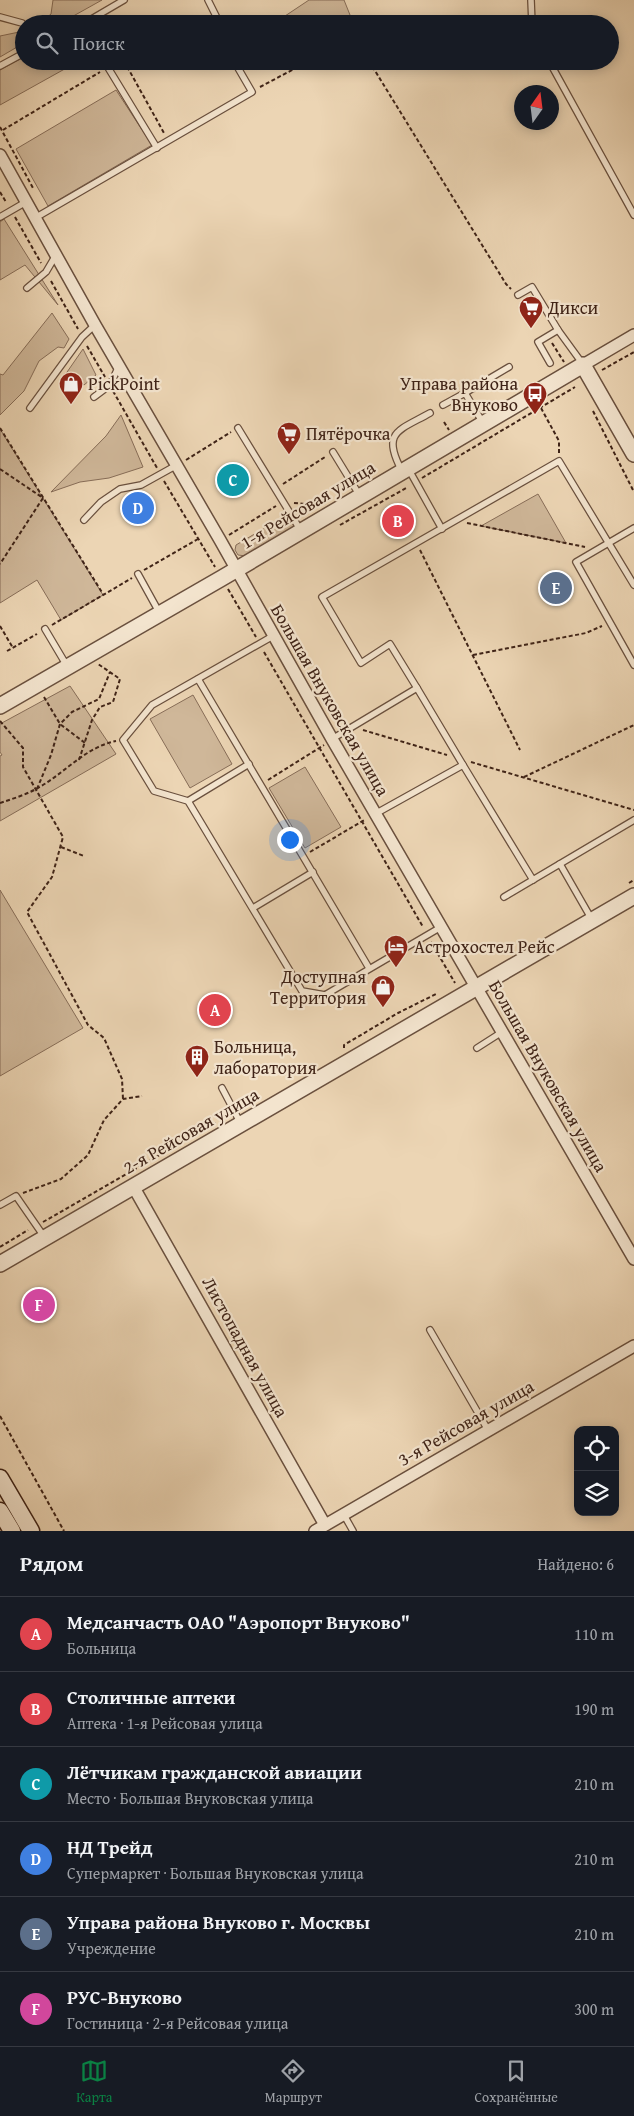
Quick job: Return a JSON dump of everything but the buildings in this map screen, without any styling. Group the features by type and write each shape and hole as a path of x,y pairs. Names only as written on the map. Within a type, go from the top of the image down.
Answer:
{"main road":[{"path":"0,1478 30,1531"},
{"path":"0,1510 12,1531"}],"street":[{"name":"Большая Внуковская улица","path":"0,155 95,325 220,540 375,814 634,1259"},
{"name":"1-я Рейсовая улица","path":"0,706 236,570 634,335"},
{"path":"584,365 634,454"},
{"name":"2-я Рейсовая улица","path":"0,1264 634,896"},
{"name":"Листопадная улица","path":"134,1186 320,1528"},
{"name":"3-я Рейсовая улица","path":"320,1528 634,1346"}],"lane":[{"path":"97,15 124,0"},
{"path":"208,0 216,15"},
{"path":"531,0 532,15"},
{"path":"0,17 15,21"},
{"path":"0,66 15,57"},
{"path":"109,70 158,148"},
{"path":"35,218 252,92 239,70"},
{"path":"554,70 634,214"},
{"path":"0,217 26,202"},
{"path":"27,288 46,272 56,255"},
{"path":"518,295 532,287 558,330 584,365"},
{"path":"30,408 82,337 95,325"},
{"path":"550,363 538,342 558,330"},
{"path":"94,397 110,385 119,366"},
{"path":"443,405 509,366"},
{"path":"465,393 483,424"},
{"path":"430,413 400,430 394,436 392,448 442,529"},
{"path":"238,428 301,531"},
{"path":"333,452 360,496"},
{"path":"533,880 390,644 361,663 322,597 559,461 634,586"},
{"path":"84,520 101,502 120,489 141,485 177,465"},
{"path":"634,528 576,562 634,665"},
{"path":"138,574 160,614"},
{"path":"45,629 68,667"},
{"path":"273,636 152,705 123,740 154,790 188,801 302,991 325,995 440,926"},
{"path":"198,679 369,968"},
{"path":"332,739 417,688"},
{"path":"188,801 249,764"},
{"path":"375,814 463,765"},
{"path":"504,897 634,820"},
{"path":"560,864 592,921"},
{"path":"252,908 313,872"},
{"path":"477,1048 502,1032"},
{"path":"222,1088 241,1124"},
{"path":"0,1205 16,1196 45,1238"},
{"path":"430,1330 488,1430"},
{"path":"344,1515 353,1531"}],"path":[{"path":"2,131 105,70"},
{"path":"129,70 168,142"},
{"path":"252,92 292,70"},
{"path":"375,70 506,284 518,295"},
{"path":"551,334 552,343 565,363"},
{"path":"598,372 634,352"},
{"path":"541,407 559,440 559,461"},
{"path":"592,409 634,492"},
{"path":"442,434 449,430 444,422"},
{"path":"0,428 103,595"},
{"path":"177,465 238,428"},
{"path":"274,489 333,452"},
{"path":"0,468 43,498"},
{"path":"0,564 43,498"},
{"path":"220,540 282,502 318,506"},
{"path":"455,521 597,549"},
{"path":"7,651 198,538"},
{"path":"417,543 520,750"},
{"path":"227,587 455,984"},
{"path":"473,654 586,634 610,622"},
{"path":"0,626 13,648"},
{"path":"79,760 92,720 100,707 113,702 120,679 98,664"},
{"path":"37,789 51,755 60,724 72,712 100,699 110,672"},
{"path":"42,695 60,724 85,744"},
{"path":"0,721 23,748 24,767 64,837 52,877 26,912 88,1025 104,1038 122,1079 122,1099 104,1120 88,1155 61,1179 16,1196"},
{"path":"524,777 634,725"},
{"path":"352,727 634,810"},
{"path":"273,777 332,739"},
{"path":"0,803 37,789 105,743 123,740"},
{"path":"304,856 375,814"},
{"path":"61,847 84,856"},
{"path":"122,1099 142,1096"},
{"path":"0,1416 64,1531"}],"shaded area":[{"path":"53,0 102,0 75,15 50,15"},
{"path":"309,0 344,0 350,15 286,15"},
{"path":"15,33 15,48 0,57 0,36"},
{"path":"15,62 15,70 63,70 0,105 0,70"},
{"path":"116,90 152,145 48,206 16,149"},
{"path":"4,219 58,305 25,265 0,280 0,222"},
{"path":"52,313 69,339 64,348 58,347 39,361 24,391 0,415 0,374 3,375"},
{"path":"83,349 96,375 84,385 65,375"},
{"path":"121,415 143,467 109,478 80,482 51,492 106,436"},
{"path":"0,429 103,595 61,620 37,580 0,603"},
{"path":"538,494 566,543 481,526"},
{"path":"290,513 294,518 294,527 246,556 238,555 235,550 236,545"},
{"path":"70,686 116,754 0,821 0,756 2,755 0,752 0,724"},
{"path":"193,695 232,764 190,788 150,719"},
{"path":"305,767 341,827 305,848 269,788"},
{"path":"0,890 83,1028 0,1076"}],"place":[{"name":"Дикси","path":"531,329"},
{"name":"PickPoint","path":"71,405"},
{"name":"Управа района Внуково","path":"535,415"},
{"name":"Пятёрочка","path":"289,455"},
{"name":"Лётчикам гражданской авиации","path":"233,480"},
{"name":"НД Трейд","path":"138,508"},
{"name":"Столичные аптеки","path":"398,521"},
{"name":"Управа района Внуково г. Москвы","path":"556,588"},
{"name":"Астрохостел Рейс","path":"396,968"},
{"name":"Доступная Территория","path":"383,1008"},
{"name":"Медсанчасть ОАО \"Аэропорт Внуково\"","path":"215,1010"},
{"name":"Больница, лаборатория","path":"197,1078"},
{"name":"РУС-Внуково","path":"39,1305"}]}
